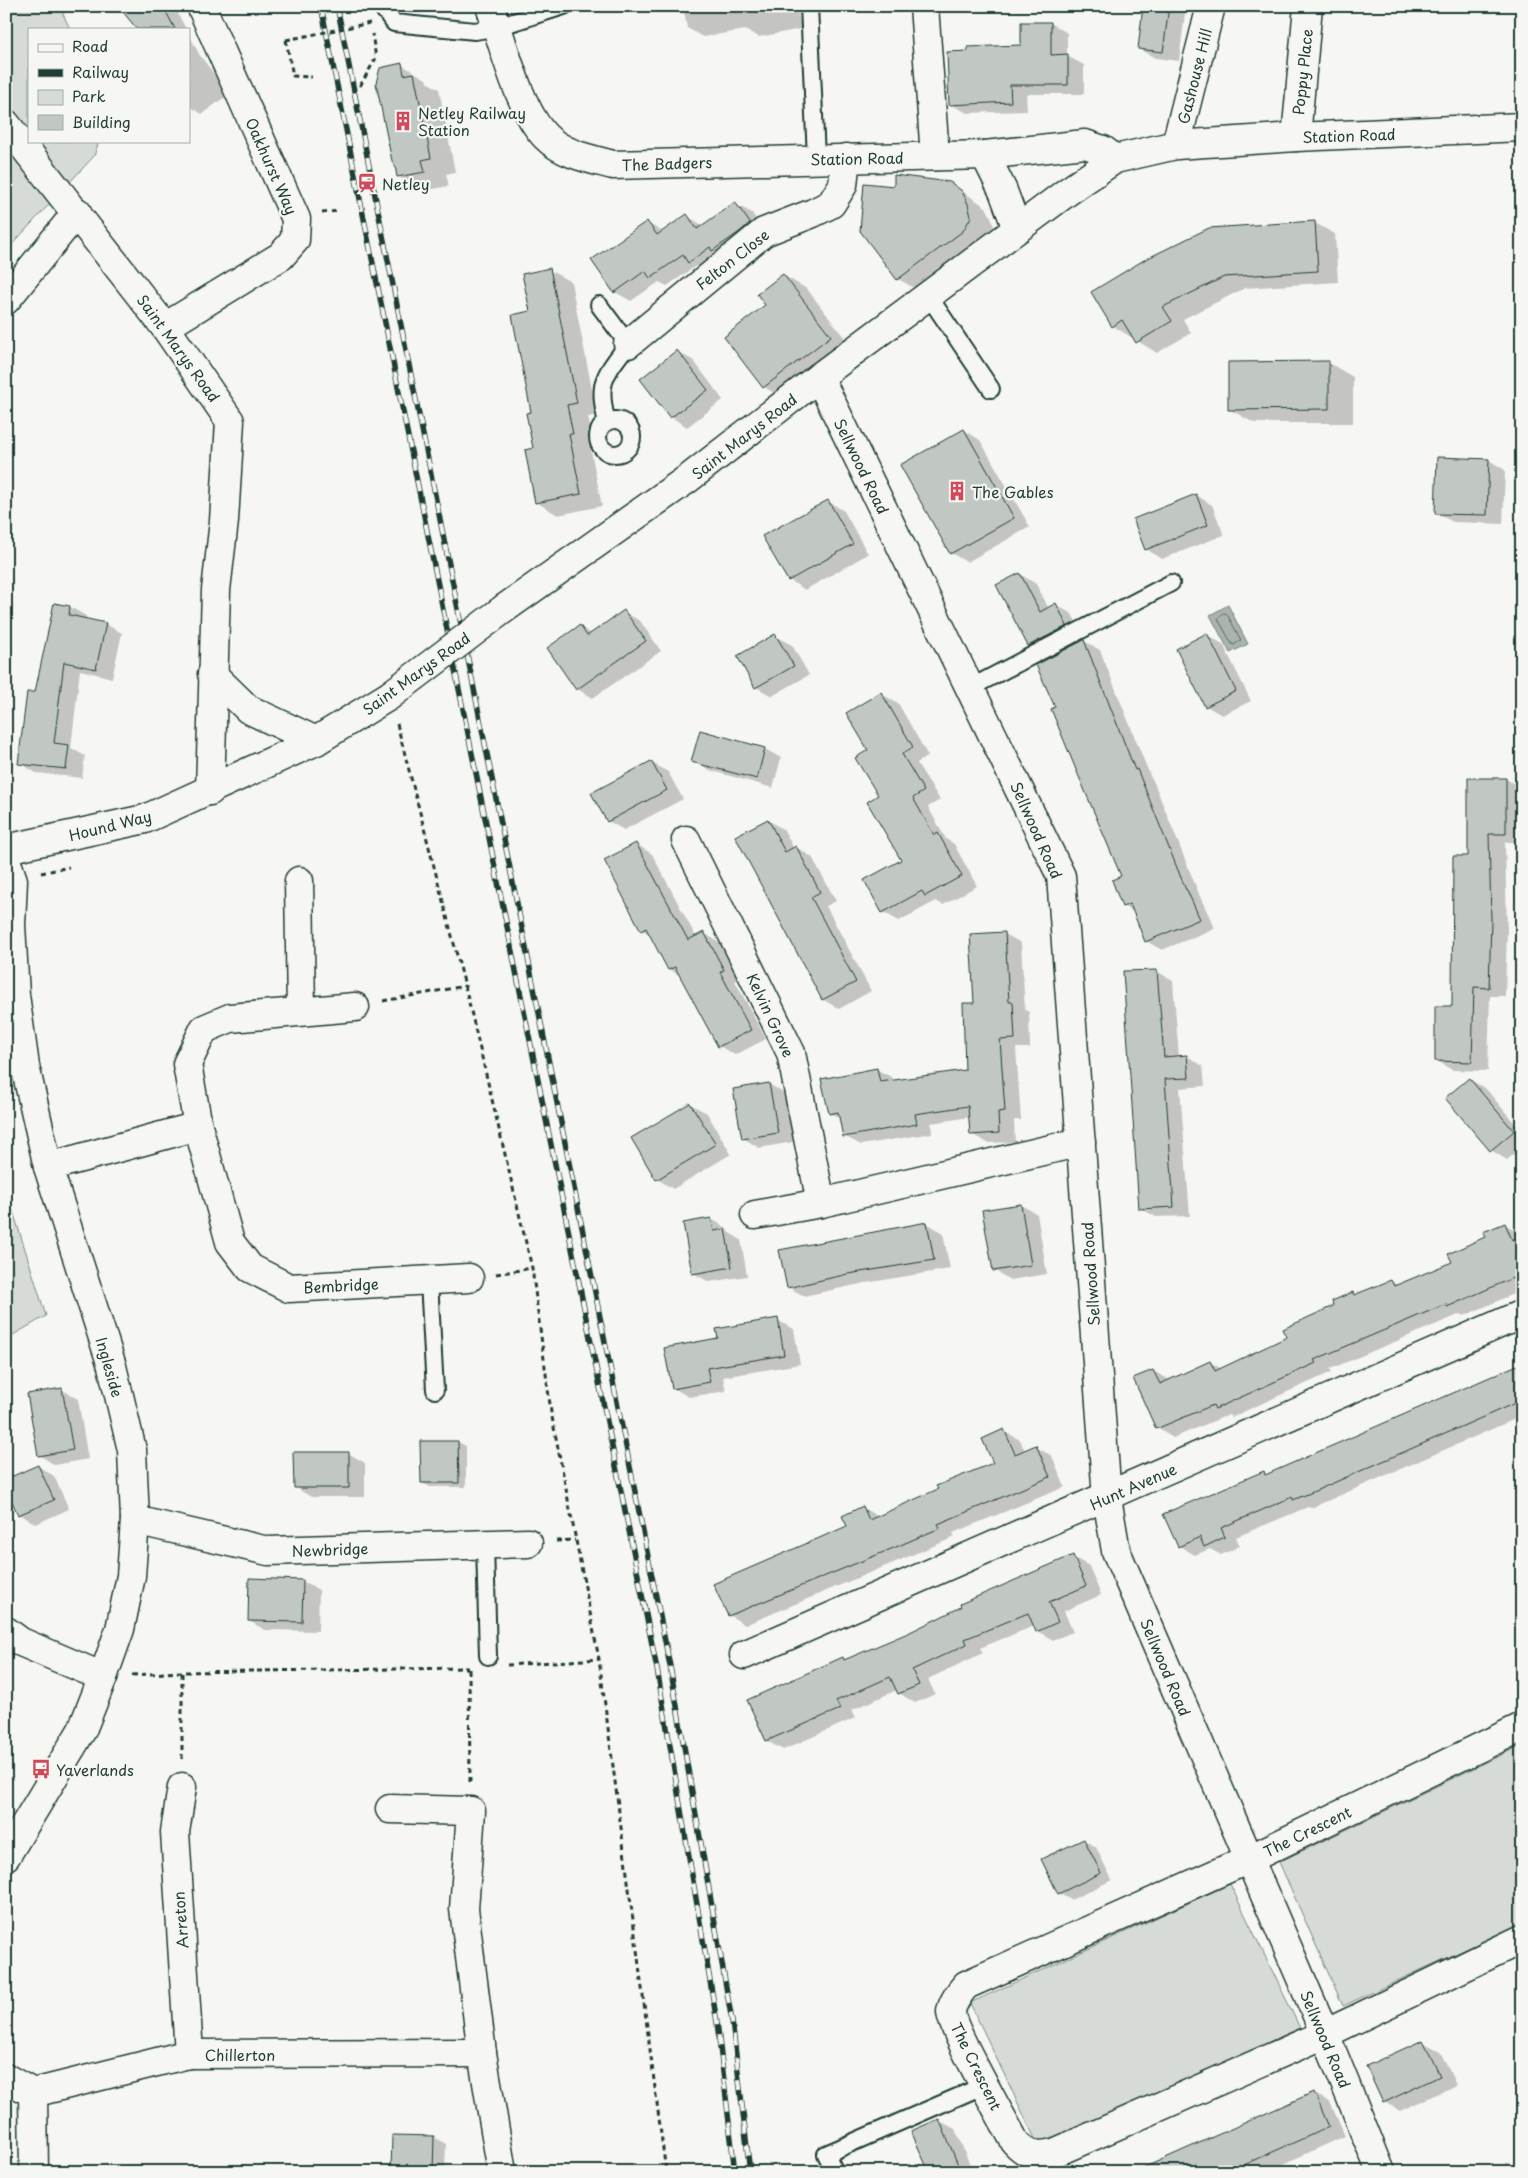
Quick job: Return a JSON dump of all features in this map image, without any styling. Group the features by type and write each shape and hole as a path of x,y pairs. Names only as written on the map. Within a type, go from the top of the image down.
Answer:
{"street":[{"name":"Oakhurst Way","path":"165,327 281,256 295,240 296,219 201,6"},
{"path":"924,6 935,156"},
{"name":"Gashouse Hill","path":"1176,145 1211,6"},
{"name":"Poppy Place","path":"1296,137 1308,6"},
{"name":"The Badgers","path":"494,16 526,110 547,137 575,155 613,165 728,162"},
{"name":"Saint Marys Road","path":"6,124 77,212 165,327 230,420 224,521 216,590 210,791 392,707 505,608 690,478 819,377 1017,229 1115,159 1176,145"},
{"name":"Station Road","path":"1176,145 1296,137 1522,128"},
{"name":"Station Road","path":"728,162 816,158 985,155 1085,144 1103,150 1115,159"},
{"path":"985,155 1003,191 1017,229"},
{"name":"Felton Close","path":"628,344 764,232 831,204 843,185 846,158"},
{"path":"6,300 77,212"},
{"name":"Sellwood Road","path":"819,377 1061,876 1106,1498 1116,1552 1325,2034 1381,2172"},
{"path":"212,674 248,709 316,741"},
{"name":"Hound Way","path":"6,849 145,818 210,791"},
{"name":"Kelvin Grove","path":"686,840 791,1053 821,1203"},
{"name":"Ingleside","path":"6,860 13,880 11,924 15,995 25,1066 48,1167 112,1366 132,1450 135,1520 131,1576 120,1629 103,1677 82,1730 6,1856"},
{"path":"299,881 301,1012"},
{"name":"Bembridge","path":"355,1006 230,1018 204,1029 187,1064 198,1126 230,1242 250,1268 289,1288 469,1278"},
{"path":"48,1167 198,1126"},
{"path":"755,1216 821,1203 1081,1142"},
{"name":"Hunt Avenue","path":"744,1655 1106,1498 1522,1314"},
{"name":"Newbridge","path":"135,1520 268,1551 528,1543"},
{"path":"6,1631 21,1642 103,1677"},
{"name":"The Crescent","path":"1522,1727 1249,1859 966,1985 957,1996 951,2012 958,2033 1015,2142 1023,2151 1039,2157 1063,2149 1325,2034 1522,1940"},
{"name":"Arreton","path":"182,1787 175,1832 189,2054"},
{"path":"390,1809 471,1811 464,1909 482,2053 502,2172"},
{"name":"Chillerton","path":"33,2093 189,2054 482,2053"},
{"path":"6,2078 33,2093 34,2172"}],"lane":[{"path":"381,6 394,22 475,31 494,16 564,6"},
{"path":"808,6 816,158"},
{"path":"928,295 991,389"},
{"path":"599,305 628,344 610,368 602,386 603,406 607,422"},
{"path":"970,688 1171,583"},
{"path":"429,1281 435,1390"},
{"path":"483,1662 485,1544"},
{"path":"835,2172 826,2154 985,2085"}],"path":[{"path":"312,78 293,76 286,40 370,23 376,58 360,86"},
{"path":"392,707 466,986 532,1268 551,1412 599,1659 666,2172"},
{"path":"355,1006 466,986"},
{"path":"469,1278 532,1268"},
{"path":"506,1665 599,1659"},
{"path":"103,1677 182,1672 469,1668 483,1662"},
{"path":"469,1668 471,1811"},
{"path":"182,1672 182,1787"}],"green space":[{"path":"6,6 62,6 63,14 70,28 28,28 28,142 99,142 94,156 6,251"},
{"path":"6,1189 46,1316 6,1339"},
{"path":"1522,1745 1522,1923 1343,2006 1279,1862"},
{"path":"1230,1884 1300,2028 1038,2145 970,2003"}],"water":[{"path":"1228,605 1248,644 1230,653 1210,615"}],"building":[{"path":"118,6 163,6 174,28 136,28"},
{"path":"1143,6 1169,6 1163,52 1138,49"},
{"path":"1021,22 1051,22 1051,55 1068,54 1068,85 1010,85 1011,102 949,105 947,52 968,51 968,47 1021,45"},
{"name":"Netley Railway Station","path":"402,63 404,75 414,73 431,158 422,160 425,172 397,177 376,83 380,68"},
{"path":"894,175 950,182 962,191 971,217 963,231 897,280 860,231 864,183 894,186"},
{"path":"735,202 750,223 738,233 712,251 710,247 688,263 683,255 650,278 645,271 614,293 591,260 647,221 657,235 687,214 697,229"},
{"path":"1315,221 1318,271 1224,277 1163,307 1172,321 1136,343 1122,320 1112,327 1091,292 1144,260 1209,228"},
{"path":"550,268 577,403 567,405 573,434 569,434 581,494 535,503 525,450 533,448 526,413 531,412 512,315 530,311 522,274"},
{"path":"783,274 831,336 763,388 724,337 765,305 757,294"},
{"path":"677,350 708,390 670,418 640,379"},
{"path":"1329,361 1329,409 1228,410 1228,362"},
{"name":"The Gables","path":"964,429 1014,518 950,554 900,465"},
{"path":"1437,457 1489,459 1487,515 1435,514"},
{"path":"1196,494 1208,525 1145,550 1133,519"},
{"path":"828,500 853,544 788,581 762,536"},
{"path":"1020,573 1040,612 1056,603 1067,626 1028,646 996,585"},
{"path":"54,603 70,606 69,615 106,623 96,669 64,662 54,743 69,745 66,769 18,764 27,692 35,692"},
{"path":"624,610 646,641 576,690 547,648 580,625 587,636"},
{"path":"1207,633 1236,691 1205,707 1176,649"},
{"path":"775,634 794,666 755,688 737,656"},
{"path":"1084,640 1135,770 1137,769 1186,890 1200,919 1145,942 1130,904 1122,907 1112,880 1121,876 1051,709 1055,707 1036,665"},
{"path":"881,692 913,747 902,754 924,791 913,798 934,835 938,833 962,876 925,896 922,891 882,913 864,880 901,860 867,802 878,795 855,758 868,750 846,713"},
{"path":"700,730 765,748 757,779 691,762"},
{"path":"651,761 667,790 607,822 591,793"},
{"path":"1468,778 1506,778 1506,834 1489,834 1491,921 1489,988 1474,987 1472,1062 1435,1061 1435,1006 1452,1006 1453,856 1468,856"},
{"path":"768,819 785,852 796,846 820,892 811,897 856,982 822,1000 735,836"},
{"path":"636,843 688,940 704,932 724,970 720,972 751,1030 718,1047 675,967 668,970 646,928 641,931 604,860"},
{"path":"1005,932 1009,1002 1013,1002 1015,1039 1000,1040 1005,1111 998,1112 999,1133 970,1135 968,1106 915,1114 917,1124 843,1137 838,1112 829,1114 821,1079 877,1068 880,1082 965,1070 963,1003 974,1003 970,934"},
{"path":"1157,970 1164,1057 1187,1055 1189,1078 1165,1079 1174,1207 1139,1209 1123,971"},
{"path":"1469,1078 1514,1131 1490,1151 1445,1098"},
{"path":"769,1083 778,1133 742,1139 733,1089"},
{"path":"690,1103 716,1144 656,1180 631,1138"},
{"path":"1021,1204 1031,1265 993,1271 982,1210"},
{"path":"711,1218 714,1231 725,1229 732,1267 692,1274 683,1223"},
{"path":"927,1222 934,1260 848,1274 787,1288 779,1250"},
{"path":"1505,1223 1512,1240 1522,1236 1522,1274 1447,1307 1446,1304 1314,1360 1316,1363 1215,1409 1213,1405 1156,1429 1133,1378 1153,1370 1160,1384 1210,1361 1215,1371 1287,1337 1283,1329 1333,1306 1332,1301 1353,1292 1354,1295 1391,1280 1394,1286 1452,1262 1448,1254 1485,1237 1483,1232"},
{"path":"778,1318 784,1355 707,1368 710,1382 672,1389 664,1348 718,1338 716,1329"},
{"path":"1522,1363 1522,1400 1315,1491 1293,1500 1292,1497 1221,1528 1225,1537 1204,1547 1200,1537 1178,1547 1163,1514 1264,1471 1265,1475"},
{"path":"62,1388 73,1450 38,1456 27,1394"},
{"path":"1004,1429 1015,1454 1036,1445 1050,1477 938,1524 940,1528 896,1547 728,1616 713,1584 847,1526 842,1516 863,1506 869,1520 938,1489 936,1486 993,1463 982,1439"},
{"path":"420,1441 458,1441 459,1483 421,1483"},
{"path":"293,1452 349,1452 349,1488 294,1488"},
{"path":"38,1465 54,1500 18,1515 6,1488 6,1479"},
{"path":"1073,1555 1086,1586 1049,1602 1058,1622 1036,1632 1028,1613 965,1639 967,1644 912,1670 919,1685 898,1694 890,1677 836,1701 840,1709 766,1741 747,1700 843,1657 844,1660 908,1633 961,1607 960,1604"},
{"path":"249,1578 303,1580 302,1622 248,1621"},
{"path":"1084,1839 1101,1873 1058,1894 1041,1859"},
{"path":"1423,2040 1440,2076 1383,2103 1366,2066"},
{"path":"1314,2092 1329,2127 1229,2172 1134,2172"},
{"path":"939,2119 961,2172 929,2172 911,2131"},
{"path":"392,2135 434,2136 433,2172 391,2172"}],"railway":[{"path":"321,6 657,1669 717,2022 735,2172"},
{"path":"337,6 670,1666 732,2021 750,2172"}],"place":[{"name":"Netley Railway Station","path":"403,121"},
{"name":"Netley","path":"367,183"},
{"name":"The Gables","path":"957,491"},
{"name":"Yaverlands","path":"41,1769"}]}
